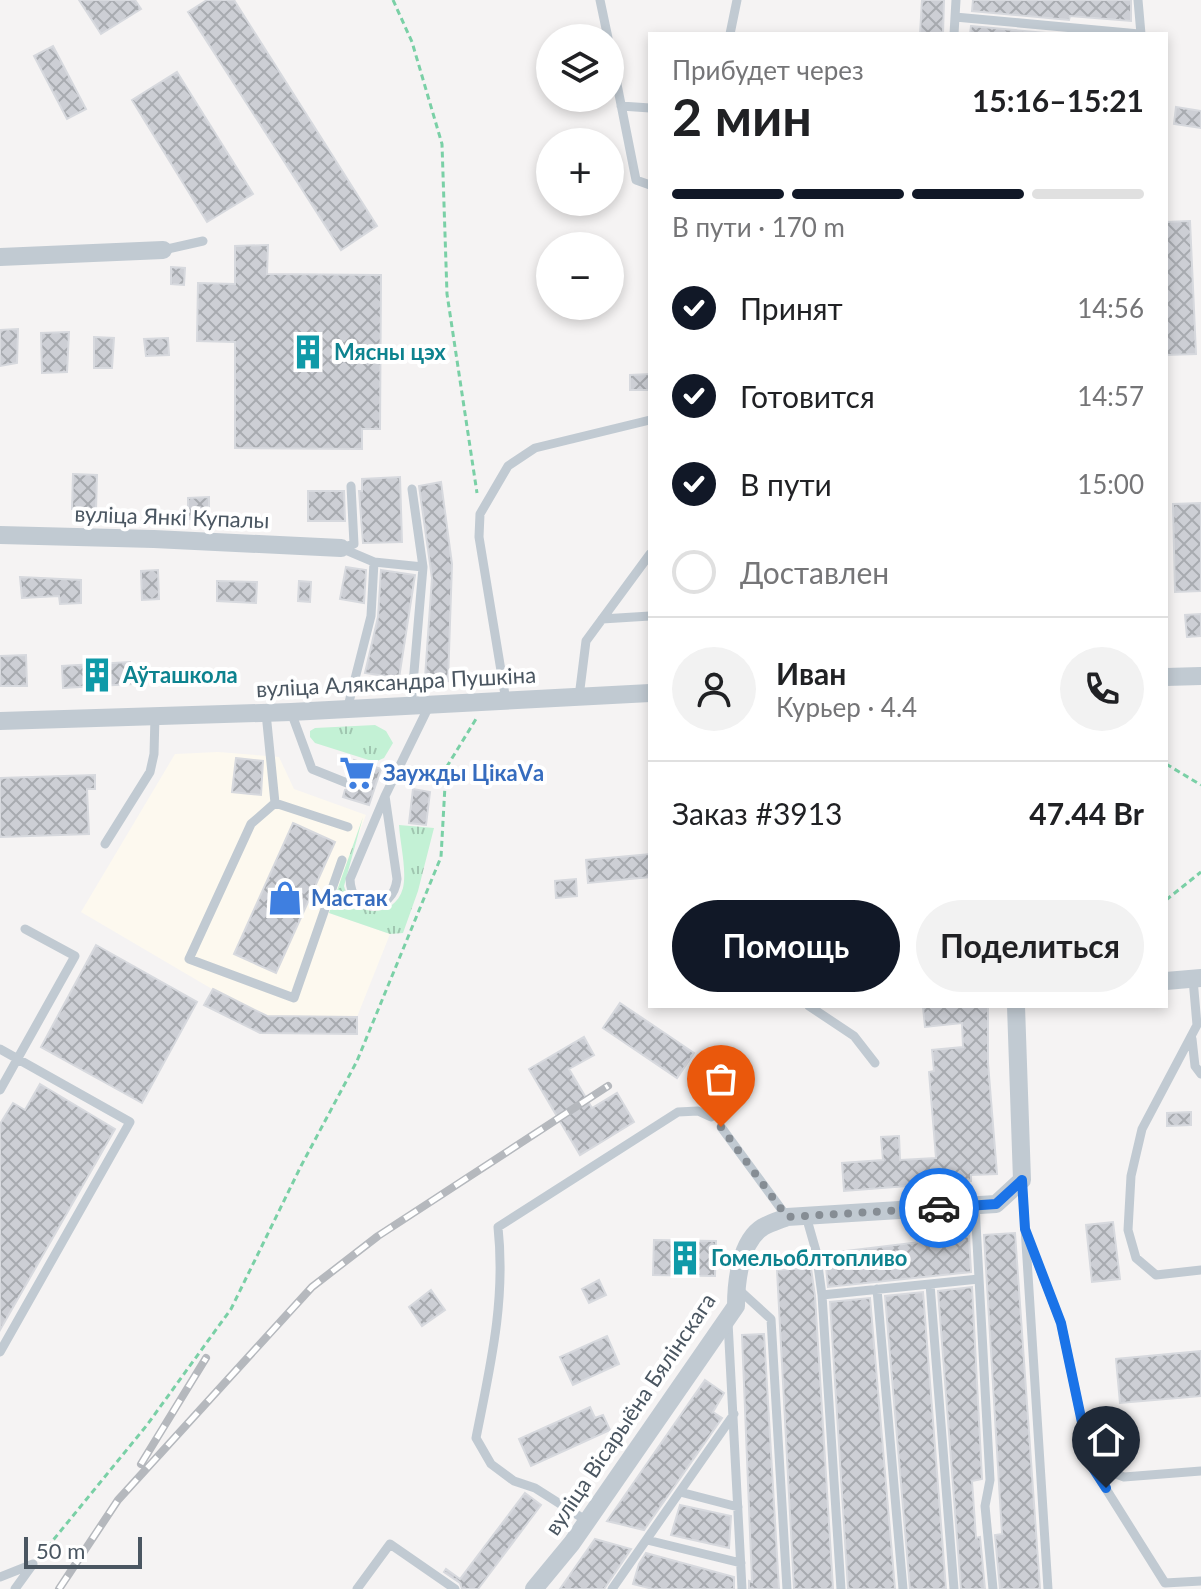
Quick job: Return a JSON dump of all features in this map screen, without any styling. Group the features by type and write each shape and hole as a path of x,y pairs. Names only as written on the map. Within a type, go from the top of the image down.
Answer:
{"street":[{"path":"0,257 163,250"},
{"name":"вуліца Янкі Купалы","path":"0,535 341,548"},
{"path":"1168,677 1201,676"},
{"name":"вуліца Аляксандра Пушкіна","path":"0,721 347,710 648,693"},
{"path":"1168,981 1197,979"},
{"path":"1016,1008 1022,1180"},
{"name":"вуліца Вісарыёна Бялінскага","path":"534,1589 587,1521 736,1306 736,1287 744,1255 761,1228 797,1216 996,1204 1022,1180"}],"lane":[{"path":"600,0 605,24"},
{"path":"730,32 737,0"},
{"path":"954,32 956,0"},
{"path":"1138,0 1140,32"},
{"path":"955,17 1118,32"},
{"path":"624,106 648,108"},
{"path":"622,112 636,180 648,184"},
{"path":"163,250 203,241"},
{"path":"506,701 479,537 480,514 508,466 535,448 648,420"},
{"path":"341,548 354,544 351,486"},
{"path":"385,796 396,889 390,899 373,905 362,903 355,897 350,890 350,879 420,706 423,567 412,489"},
{"path":"341,548 374,562 423,567"},
{"path":"579,697 586,641 648,557"},
{"path":"347,710 371,616 374,562"},
{"path":"602,619 648,616"},
{"path":"291,712 312,769 347,783"},
{"path":"266,713 275,803"},
{"path":"105,844 150,772 155,716"},
{"path":"373,792 385,796"},
{"path":"275,803 348,827"},
{"path":"275,803 251,824 189,959 294,998 342,860"},
{"path":"0,1090 75,956 25,929"},
{"path":"1197,979 1197,1025 1192,1039 1142,1129 1131,1176 1128,1230 1136,1258 1156,1275 1201,1270"},
{"path":"812,1008 854,1036 875,1063"},
{"path":"1192,1039 1195,1066 1201,1074"},
{"path":"0,1049 130,1122 0,1352"},
{"path":"587,1521 535,1488 514,1481 491,1464 476,1438 498,1327 501,1258 498,1227 678,1112 698,1111 711,1117"},
{"path":"721,1127 797,1216 816,1251 822,1295 841,1589"},
{"path":"1022,1180 1048,1589"},
{"path":"975,1205 990,1480 985,1506 993,1589"},
{"path":"1025,1229 1061,1323 1091,1465 1164,1586 1201,1581"},
{"path":"822,1295 979,1279"},
{"path":"930,1284 954,1589"},
{"path":"736,1287 771,1319 787,1589"},
{"path":"877,1289 903,1589"},
{"path":"727,1319 742,1589"},
{"path":"615,1589 734,1414"},
{"path":"1091,1465 1124,1477 1201,1471"},
{"path":"680,1492 738,1507"},
{"path":"647,1540 741,1563"},
{"path":"357,1589 390,1544 455,1589"},
{"path":"0,1577 33,1564"},
{"path":"15,1589 33,1564"}],"path":[{"path":"393,0 412,42 442,144 447,294 480,514"},
{"path":"33,1564 147,1425 231,1309 357,1061 441,857 446,768 486,702"},
{"path":"1168,765 1201,785"},
{"path":"1168,898 1201,872"}],"shaded area":[{"path":"218,752 279,757 294,789 366,815 329,913 390,934 357,1017 357,1034 260,1033 204,1005 212,989 81,912 175,754"}],"green space":[{"path":"375,725 386,731 393,743 384,758 375,762 315,743 310,737 310,731 315,728"},
{"path":"363,817 344,886 355,904 373,911 391,906 403,888 404,865 399,825 434,828 418,891 403,933 390,934 329,913"}],"building":[{"path":"79,0 135,0 141,9 101,34"},
{"path":"207,0 234,0 377,226 341,250 188,12"},
{"path":"922,0 944,0 943,32 920,32"},
{"path":"973,0 1131,0 1131,21 1070,16 1069,20 972,11"},
{"path":"971,26 1036,32 970,32"},
{"path":"53,46 86,109 67,119 34,56"},
{"path":"177,72 253,194 207,222 132,100"},
{"path":"1176,107 1201,111 1201,128 1174,124"},
{"path":"1190,221 1196,354 1168,355 1168,222"},
{"name":"Мясны цэх","path":"268,245 267,274 381,275 380,429 362,429 362,449 235,448 235,342 197,341 198,283 235,284 235,246"},
{"path":"171,267 185,268 184,285 171,284"},
{"path":"18,329 17,363 0,366 0,330"},
{"path":"69,332 67,372 42,373 41,333"},
{"path":"94,337 114,338 112,368 94,368"},
{"path":"168,338 169,355 146,356 144,339"},
{"path":"648,374 648,390 630,390 630,375"},
{"path":"73,474 97,475 96,510 72,509"},
{"path":"400,477 402,542 363,543 359,491 362,491 362,479"},
{"path":"441,482 452,564 448,681 425,678 432,578 419,486"},
{"path":"308,491 344,491 345,521 308,521"},
{"path":"209,497 209,519 188,519 188,498"},
{"path":"1201,503 1201,591 1175,592 1173,504"},
{"path":"346,567 366,570 364,603 340,599"},
{"path":"158,570 159,599 142,600 141,571"},
{"path":"381,570 415,575 399,678 365,673 378,617"},
{"path":"20,577 81,580 81,603 60,604 59,596 22,598"},
{"path":"217,581 257,582 256,603 217,601"},
{"path":"299,581 311,582 310,602 298,601"},
{"path":"1201,614 1201,636 1187,637 1185,615"},
{"path":"26,655 27,686 0,686 0,656"},
{"name":"Аўташкола","path":"130,662 132,684 63,688 62,666"},
{"path":"236,758 263,761 261,795 232,792"},
{"path":"354,760 381,769 369,805 343,797 345,790 354,785 349,776"},
{"path":"95,775 95,789 87,789 89,834 0,837 0,778"},
{"path":"413,789 430,792 426,825 409,823"},
{"name":"Мастак","path":"293,823 335,842 276,973 234,954"},
{"path":"648,854 648,877 588,883 586,860"},
{"path":"576,879 577,896 556,898 555,881"},
{"path":"96,945 197,1002 142,1103 41,1047"},
{"path":"213,989 267,1016 357,1017 357,1034 260,1033 204,1005"},
{"path":"620,1003 694,1053 677,1078 603,1028"},
{"path":"923,1008 988,1008 988,1063 997,1174 971,1175 971,1181 844,1191 842,1163 883,1160 881,1137 899,1136 900,1160 936,1158 929,1072 934,1071 932,1050 963,1047 962,1023 925,1027"},
{"path":"584,1037 594,1055 569,1069 592,1108 617,1093 634,1122 580,1155 529,1069"},
{"path":"40,1084 115,1129 0,1330 0,1124 13,1103 25,1110"},
{"path":"1191,1112 1191,1125 1167,1126 1167,1113"},
{"path":"1113,1222 1120,1279 1092,1282 1086,1225"},
{"path":"1015,1233 1040,1589 1000,1589 995,1535 1002,1534 984,1235"},
{"path":"969,1236 971,1272 828,1287 826,1267 831,1266 830,1253"},
{"name":"Гомельоблтопливо","path":"654,1240 716,1241 715,1276 653,1275"},
{"path":"811,1268 833,1589 794,1589 777,1270"},
{"path":"599,1280 606,1295 589,1303 582,1289"},
{"path":"972,1287 982,1479 972,1481 976,1538 980,1537 985,1589 961,1589 938,1291"},
{"path":"431,1290 445,1310 422,1326 409,1307"},
{"path":"923,1292 946,1589 910,1589 885,1296"},
{"path":"870,1298 895,1589 848,1589 830,1302"},
{"path":"764,1334 779,1589 749,1589 749,1581 752,1582 742,1335"},
{"path":"607,1336 619,1364 573,1385 560,1357"},
{"path":"1201,1351 1201,1396 1120,1403 1116,1359"},
{"path":"705,1380 724,1393 713,1412 722,1418 644,1530 607,1521"},
{"path":"590,1407 595,1418 603,1415 610,1430 531,1466 519,1439"},
{"path":"525,1493 541,1505 478,1589 462,1589 460,1583 444,1572 446,1569 460,1579"},
{"path":"680,1505 731,1516 729,1548 671,1535"},
{"path":"595,1539 631,1549 604,1589 560,1589"},
{"path":"646,1553 734,1577 734,1589 653,1589 633,1584"}],"railway":[{"path":"59,1589 118,1500 312,1287 378,1236 608,1086"},
{"path":"141,1464 206,1358"}],"way so far":[{"path":"721,1127 787,1217 939,1208"}],"place":[{"name":"Мясны цэх","path":"308,352"},
{"name":"Аўташкола","path":"97,675"},
{"name":"Заужды ЦікаVа","path":"357,773"},
{"name":"Мастак","path":"285,898"},
{"name":"Гомельоблтопливо","path":"685,1258"}],"route":[{"path":"939,1208 996,1204 1022,1180 1025,1229 1061,1323 1091,1465 1106,1488"}]}
